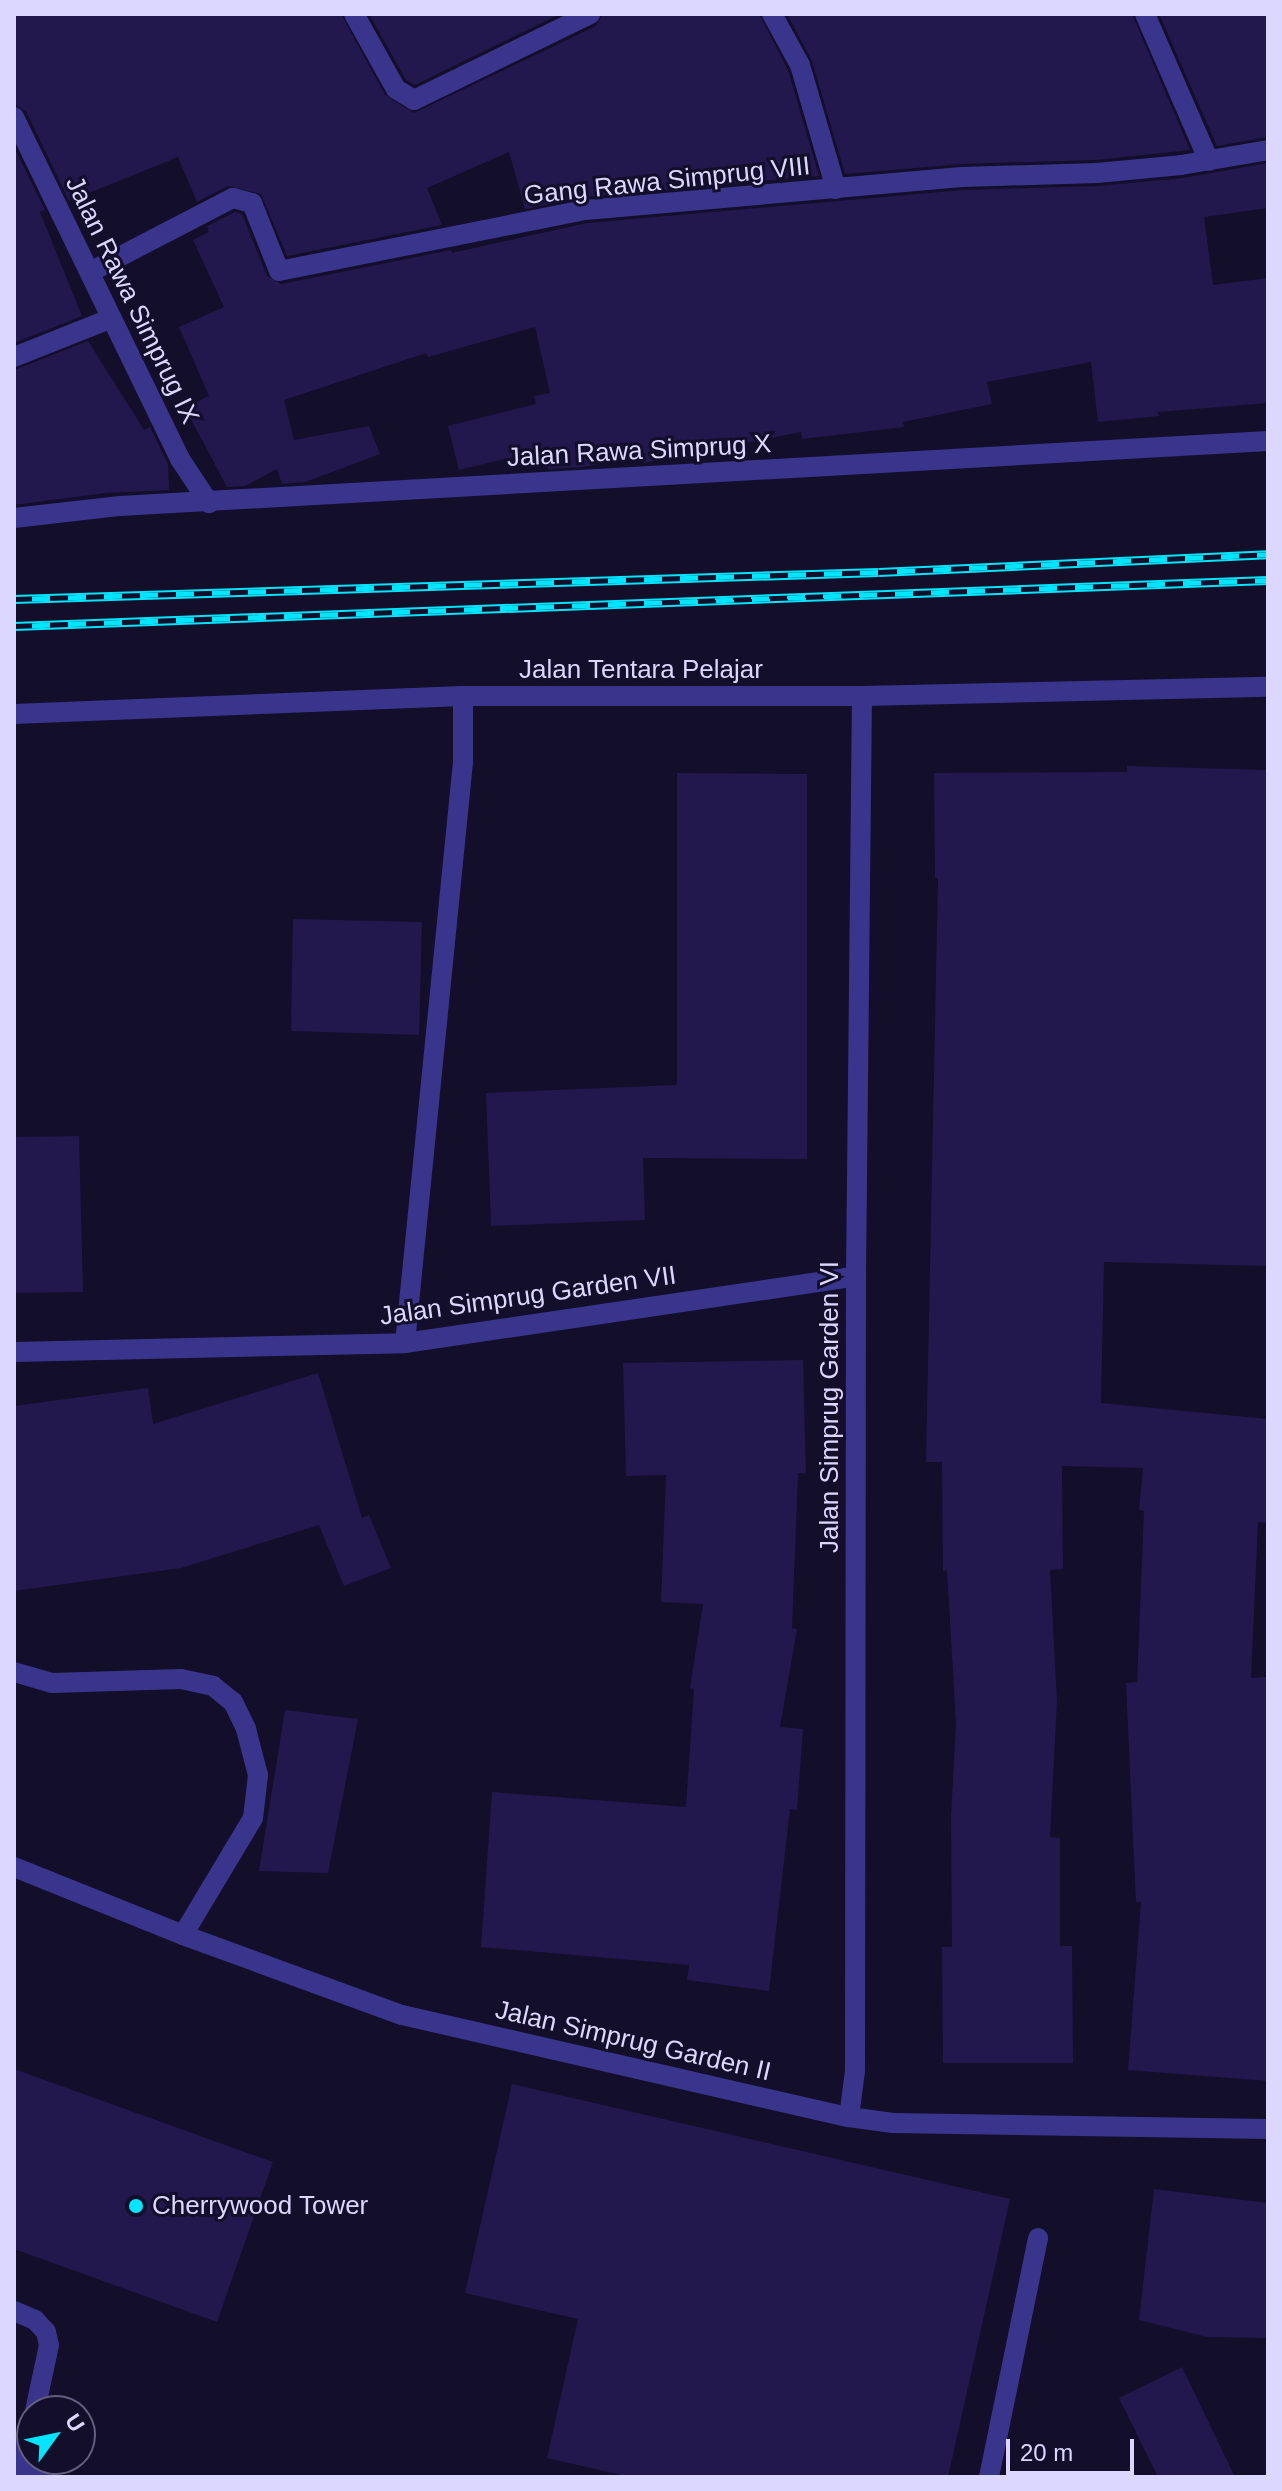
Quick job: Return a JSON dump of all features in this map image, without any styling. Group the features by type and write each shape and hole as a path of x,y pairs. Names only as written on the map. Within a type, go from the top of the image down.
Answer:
{"street":[{"path":"354,14 396,89 405,97 422,98 590,14"},
{"path":"772,14 800,65 836,189"},
{"path":"1145,14 1209,161"},
{"name":"Jalan Rawa Simprug IX","path":"14,117 180,459 209,503"},
{"name":"Gang Rawa Simprug VIII","path":"90,272 233,198 252,203 279,271 585,210 962,177 1097,173 1209,161 1268,150"},
{"path":"14,357 112,318"},
{"name":"Jalan Rawa Simprug X","path":"14,518 120,506 1268,441"},
{"name":"Jalan Tentara Pelajar","path":"14,714 463,696 862,696 1268,687"},
{"path":"405,1343 463,762 463,696"},
{"name":"Jalan Simprug Garden VI","path":"849,2117 855,2055 856,1276 862,696"},
{"name":"Jalan Simprug Garden VII","path":"14,1352 405,1343 856,1276"},
{"path":"14,1672 52,1683 181,1679 213,1686 233,1702 246,1729 258,1775 253,1818 183,1935"},
{"name":"Jalan Simprug Garden II","path":"14,1867 183,1935 402,2015 849,2117 893,2123 1268,2129"},
{"path":"989,2477 1038,2238"},
{"path":"14,2311 35,2320 46,2332 49,2345 38,2395"},
{"path":"15,2470 40,2477"}],"building":[{"path":"14,14 341,14 385,95 414,113 596,26 603,14 759,14 788,70 819,176 584,197 525,209 509,152 427,188 442,225 287,256 261,194 228,186 197,202 178,157 69,201 26,111 14,104"},
{"path":"369,14 560,14 415,85 406,80"},
{"path":"787,14 1132,14 1190,150 1096,160 962,164 845,174 812,61"},
{"path":"1159,14 1268,14 1268,137 1217,146"},
{"path":"14,147 45,210 40,212 82,316 14,343"},
{"path":"1268,163 1268,208 1204,217 1213,285 1268,278 1268,403 1158,412 1159,416 1098,422 1091,362 987,382 992,404 903,422 904,427 802,439 801,432 644,463 643,456 583,467 548,469 544,449 459,470 448,426 536,404 534,396 550,393 535,327 428,357 426,353 284,400 294,440 369,426 380,454 305,482 282,484 277,469 245,486 227,487 185,408 209,396 179,327 224,307 193,240 209,232 207,226 235,212 242,214 267,276 281,284 451,250 452,253 587,223 963,190 1098,186 1183,178"},
{"path":"88,341 144,430 150,427 168,464 169,490 106,493 14,505 14,370"},
{"path":"1127,766 1268,770 1268,1266 1104,1262 1101,1403 1268,1419 1268,1523 1258,1522 1251,1678 1266,1677 1268,1720 1268,2081 1128,2070 1141,1902 1136,1902 1126,1683 1137,1682 1144,1511 1139,1510 1143,1468 1062,1466 1063,1569 1050,1570 1057,1701 1050,1837 1060,1838 1060,1946 1072,1946 1073,2063 943,2063 942,1947 952,1947 951,1816 956,1724 947,1570 943,1571 942,1462 926,1462 938,878 935,878 934,773 1127,772"},
{"path":"677,773 807,774 807,1159 643,1158 645,1220 491,1226 486,1093 677,1085"},
{"path":"293,919 422,922 419,1035 291,1031"},
{"path":"79,1136 83,1292 14,1293 14,1137"},
{"path":"803,1360 806,1473 798,1473 792,1628 797,1629 780,1727 803,1729 797,1810 790,1809 769,1991 687,1980 689,1965 481,1947 492,1792 686,1807 694,1689 690,1688 703,1604 661,1602 666,1475 626,1476 623,1363"},
{"path":"318,1373 362,1518 369,1515 391,1568 344,1586 319,1525 181,1568 14,1591 14,1406 148,1388 153,1424"},
{"path":"285,1710 358,1719 328,1873 259,1871"},
{"name":"Cherrywood Tower","path":"14,2069 273,2162 217,2322 14,2249"},
{"path":"512,2084 1010,2199 948,2477 630,2477 547,2458 578,2319 465,2293"},
{"path":"1154,2189 1268,2203 1268,2338 1207,2337 1139,2320"},
{"path":"1182,2367 1235,2477 1158,2477 1119,2398"}],"railway":[{"path":"14,599 879,572 1268,554"},
{"path":"14,626 1268,580"}],"place":[{"name":"Cherrywood Tower","path":"136,2206"}]}
